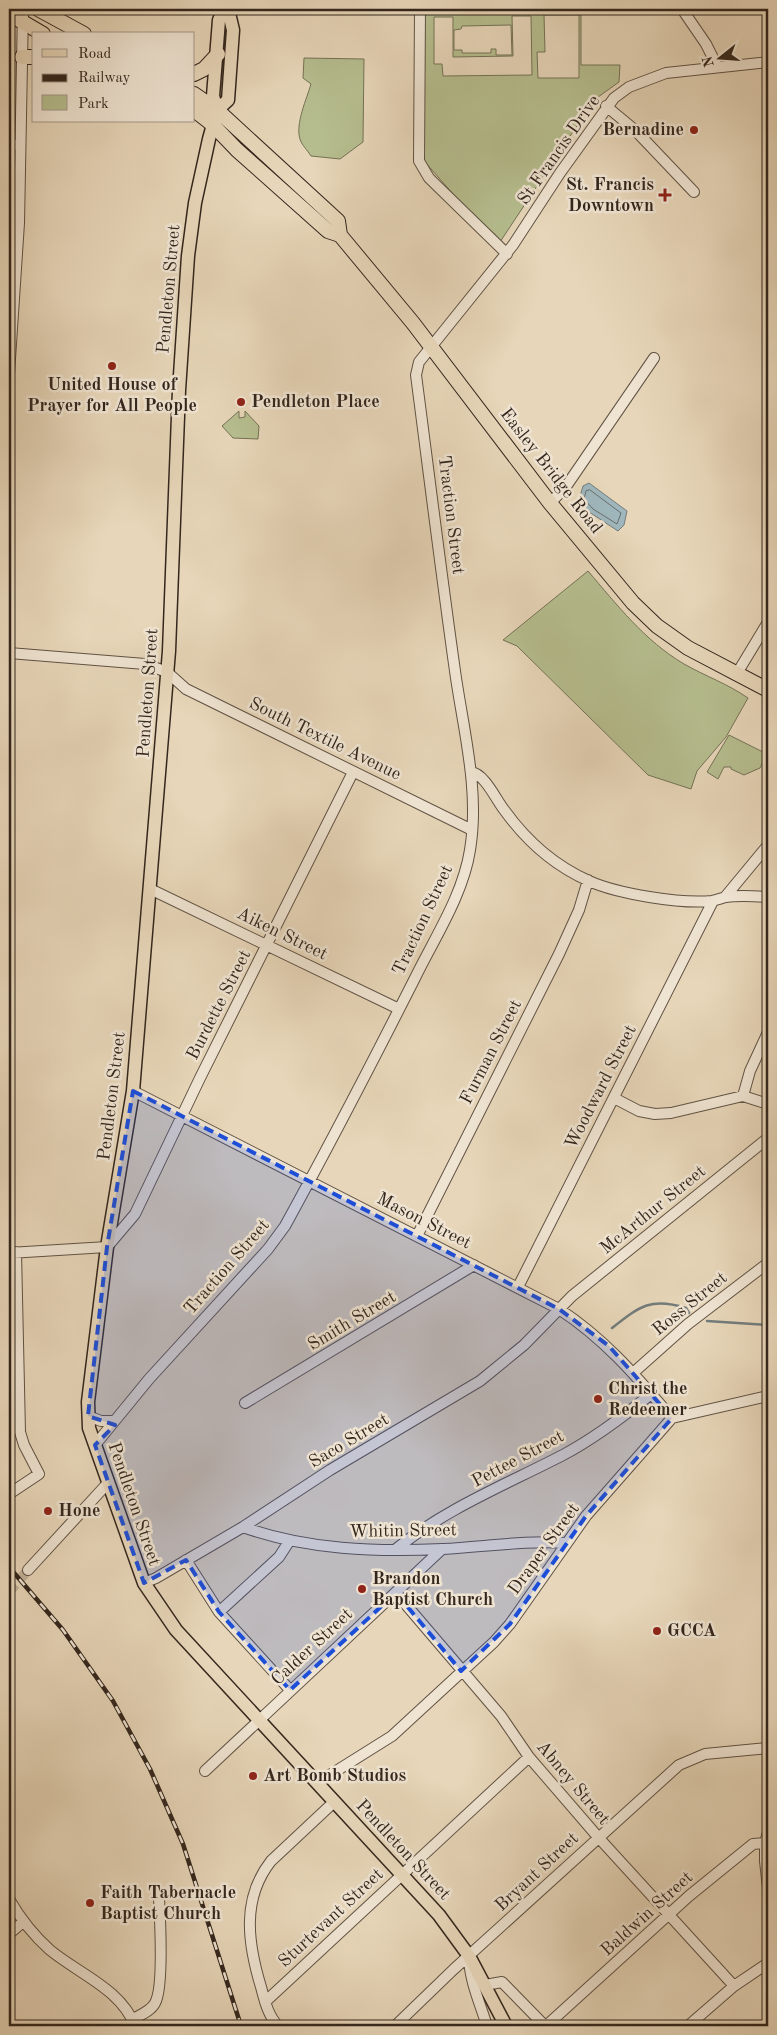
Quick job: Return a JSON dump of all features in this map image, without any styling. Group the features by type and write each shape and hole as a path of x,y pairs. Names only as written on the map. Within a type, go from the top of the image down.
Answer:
{"highway":[{"path":"38,9 80,32"},
{"path":"9,14 39,32"},
{"path":"195,73 204,68 218,54"},
{"path":"195,95 215,117"},
{"path":"195,110 215,117"},
{"name":"Easley Bridge Road","path":"215,117 238,150 328,231 340,235 432,347 550,503 633,603 657,626 688,648 736,675 768,690"}],"main road":[{"name":"Pendleton Street","path":"224,9 219,20 218,54 213,96 215,117 195,203 184,306 167,672 133,1091 107,1247 88,1416 107,1484 144,1583 176,1630 439,1914 469,1956 506,2026"},
{"name":"Pendleton Street","path":"215,117 228,100 233,30 228,9"}],"street":[{"path":"9,374 14,316 20,145 28,58 22,23 23,9"},
{"path":"420,9 419,162 429,178 507,254"},
{"path":"682,9 706,44 717,66"},
{"name":"St Francis Drive","path":"432,347 507,254 606,106 623,91 649,78 675,71 768,62"},
{"path":"606,106 635,130 694,192"},
{"path":"9,145 20,145"},
{"name":"Traction Street","path":"95,1445 149,1379 268,1249 285,1226 310,1182 399,1009 455,898 465,874 472,830 471,772 453,660 416,375 419,362 432,347"},
{"path":"550,503 565,488 654,358"},
{"path":"736,675 768,622"},
{"path":"9,653 145,664 167,672"},
{"name":"South Textile Avenue","path":"167,672 186,689 472,830"},
{"name":"Burdette Street","path":"107,1247 135,1214 353,772"},
{"path":"471,772 476,773 484,781 510,818 531,841 544,852 588,880 628,892 713,901 725,897 768,897"},
{"path":"725,897 768,845"},
{"name":"Furman Street","path":"417,1236 560,954 576,917 588,880"},
{"name":"Aiken Street","path":"150,888 399,1009"},
{"name":"Woodward Street","path":"518,1288 713,901"},
{"path":"743,1096 750,1071 768,1032"},
{"name":"Mason Street","path":"133,1091 559,1309 598,1336 672,1418"},
{"path":"614,1098 639,1111 655,1114 671,1113 743,1096 768,1104"},
{"name":"McArthur Street","path":"559,1309 768,1138"},
{"path":"9,1494 39,1474 20,1432 12,1253 107,1247"},
{"name":"Ross Street","path":"633,1373 688,1324 768,1263"},
{"name":"Smith Street","path":"246,1404 474,1266"},
{"name":"Saco Street","path":"144,1583 156,1578 243,1527 330,1470 480,1381 524,1345 559,1309"},
{"name":"Pettee Street","path":"396,1549 410,1538 466,1505 565,1454 600,1433 651,1394"},
{"path":"672,1418 768,1396"},
{"path":"88,1416 101,1421 114,1421"},
{"name":"Draper Street","path":"317,1783 392,1736 510,1624 592,1509 672,1418"},
{"path":"28,1570 107,1484"},
{"name":"Whitin Street","path":"243,1527 290,1540 342,1549 442,1549 546,1541 566,1543"},
{"path":"219,1612 279,1558 290,1540"},
{"name":"Calder Street","path":"205,1771 442,1549"},
{"path":"186,1560 219,1612 290,1690"},
{"name":"Abney Street","path":"396,1593 501,1716 529,1757 598,1837 734,1986"},
{"name":"Bryant Street","path":"395,2026 666,1776 689,1759 733,1750 768,1748"},
{"name":"Sturtevant Street","path":"265,2002 529,1757"},
{"path":"278,2026 269,2013 256,1969 249,1932 252,1900 258,1882 271,1861 334,1802"},
{"path":"768,1832 765,1861 768,1888"},
{"name":"Baldwin Street","path":"545,2026 669,1915 753,1844 766,1843"},
{"path":"9,1899 23,1922 51,1950 115,1996 134,2023 152,2007 158,1995 161,1938 159,1898"},
{"path":"9,1934 23,1922"},
{"path":"469,1956 470,1970 487,2026"},
{"path":"688,2026 734,1986 768,1963"},
{"path":"485,1985 502,1982 545,2026"}],"highlighted area":[{"path":"133,1091 559,1309 609,1346 672,1418 586,1516 510,1624 461,1671 396,1593 290,1690 219,1612 186,1560 144,1583 95,1445 115,1425 88,1416 88,1402 107,1247"}],"green space":[{"path":"422,9 581,9 581,65 620,65 619,82 594,100 498,245 417,153","holes":["544,15 579,15 579,78 538,78 537,52 545,52","512,16 531,16 532,75 443,76 442,64 434,64 434,17 453,17 453,57 513,56","511,25 512,55 496,55 496,49 491,49 491,53 462,53 462,50 454,50 454,30 461,29 462,26"]},
{"path":"304,58 364,59 363,142 340,159 311,156 301,141 299,133 300,119 311,84 303,78"},
{"path":"239,411 239,418 245,417 245,411 259,426 258,439 233,438 222,426"},
{"path":"588,571 632,622 657,645 684,664 733,688 748,698 726,737 697,771 691,789 648,775 517,646 503,640"},
{"path":"729,735 767,754 760,768 744,775 731,769 731,767 724,767 718,779 707,772"}],"water":[{"path":"589,483 627,511 624,525 618,531 589,512 579,500 583,486"}],"waterway":[{"path":"612,1328 638,1309 655,1304 664,1303 686,1308 689,1313"},
{"path":"707,1321 768,1325"}],"tunnel":[{"path":"9,1592 28,1570"}],"railway":[{"path":"9,1567 63,1630 113,1701 150,1769 183,1844 241,2026"}],"place":[{"name":"Bernadine","path":"694,130"},
{"name":"St. Francis Downtown","path":"665,195"},
{"name":"United House of Prayer for All People","path":"112,366"},
{"name":"Pendleton Place","path":"241,402"},
{"name":"Christ the Redeemer","path":"598,1399"},
{"name":"Hone","path":"48,1511"},
{"name":"Brandon Baptist Church","path":"362,1589"},
{"name":"GCCA","path":"657,1631"},
{"name":"Art Bomb Studios","path":"253,1776"},
{"name":"Faith Tabernacle Baptist Church","path":"90,1903"}]}
